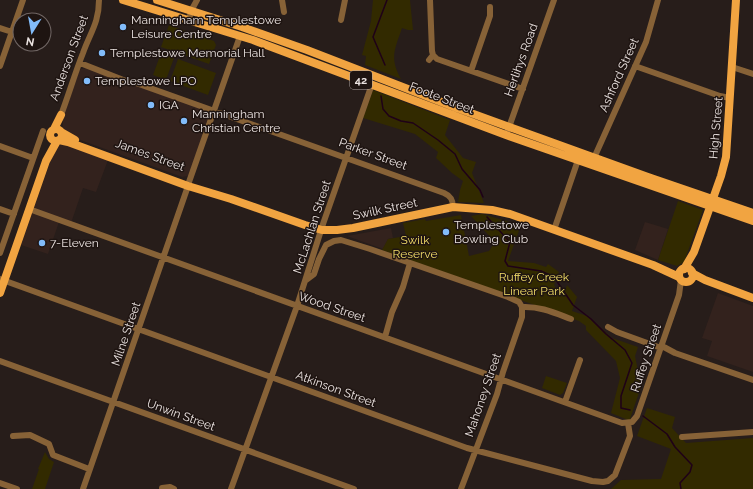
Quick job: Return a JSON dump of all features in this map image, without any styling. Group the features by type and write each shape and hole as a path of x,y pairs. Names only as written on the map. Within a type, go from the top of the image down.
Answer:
{"main road":[{"name":"Foote Street","path":"156,0 242,27 337,61 373,80"},
{"name":"High Street","path":"686,275 712,203 726,157 736,0"},
{"name":"Foote Street","path":"128,1 416,93 578,160 712,203 753,213"},
{"path":"240,36 242,27"},
{"name":"Anderson Street","path":"0,293 2,280 29,210 41,173 57,135 61,115"},
{"name":"Foote Street","path":"507,131 594,158 712,203 753,221"},
{"name":"James Street","path":"57,135 72,139 90,148 136,165 322,230"},
{"path":"453,207 492,210 510,214 654,265 705,280 753,300"},
{"name":"Swilk Street","path":"322,230 353,228 453,207"}],"street":[{"path":"19,12 23,0"},
{"name":"Anderson Street","path":"99,0 99,10"},
{"name":"Anderson Street","path":"61,115 104,0"},
{"path":"189,21 195,12 197,0"},
{"path":"282,0 284,12"},
{"path":"341,20 345,0"},
{"path":"430,0 431,57 523,89"},
{"name":"Herlihys Road","path":"507,131 554,0"},
{"name":"Ashford Street","path":"594,158 646,42 658,0"},
{"path":"471,70 490,16 490,7"},
{"path":"0,28 12,32 0,66"},
{"name":"Milne Street","path":"83,489 240,36"},
{"name":"Parker Street","path":"80,63 126,81 136,83 214,110 444,193 449,195 453,201 453,207"},
{"path":"635,66 720,96 730,98"},
{"path":"732,67 753,74"},
{"name":"McLachlan Street","path":"231,489 297,306 373,80"},
{"path":"0,253 43,131"},
{"path":"0,146 33,158"},
{"path":"554,230 578,160"},
{"path":"29,169 41,173"},
{"path":"0,209 14,214"},
{"name":"Wood Street","path":"29,210 164,257 565,402 610,420 628,423"},
{"path":"306,280 313,275 318,260 326,245 336,240 349,242 515,299 522,306 542,308 570,319"},
{"path":"385,337 410,263"},
{"name":"Ruffey Street","path":"628,423 635,420 637,416 686,275"},
{"name":"Atkinson Street","path":"2,280 475,450 592,482 603,482 612,479 618,470 630,436 628,423"},
{"name":"Mahoney Street","path":"461,489 501,380 522,317 522,306"},
{"path":"608,327 617,332 753,380"},
{"path":"565,402 580,360"},
{"name":"Unwin Street","path":"0,361 354,489"},
{"path":"682,437 753,432"},
{"path":"13,436 30,435 49,444 53,455 89,469"},
{"path":"0,483 17,489"},
{"path":"162,488 170,487 174,489"}],"shaded area":[{"path":"87,68 208,111 209,115 188,176 182,177 72,137 63,131 63,118 79,71"},
{"path":"60,142 108,160 96,192 83,188 70,226 59,222 48,254 21,245 55,148"},
{"path":"645,222 668,229 658,260 635,250"},
{"path":"391,228 393,238 388,239 383,249 347,236"},
{"path":"718,293 753,306 753,372 707,356 712,341 702,338"}],"green space":[{"path":"373,0 410,0 413,30 402,28 394,54 395,65 401,79 365,65 366,56 362,55 371,21"},
{"path":"169,25 214,41 216,45 209,64 161,47"},
{"path":"161,53 174,58 166,80 153,75"},
{"path":"178,59 216,73 208,95 170,81"},
{"path":"373,90 450,120 445,135 463,158 476,162 472,173 484,203 458,202 463,181 436,158 438,152 415,134 363,118"},
{"path":"678,201 703,210 684,262 677,266 658,260"},
{"name":"Ruffey Creek Linear Park","path":"482,214 521,225 508,261 534,263 546,267 548,264 559,272 554,285 563,297 567,285 577,297 572,311 587,316 612,338 638,347 635,356 639,376 644,378 630,419 628,420 611,413 620,378 616,361 586,330 586,326 579,321 382,250 388,239 406,236 403,223 461,215 469,256 489,251 495,242 471,216"},
{"path":"546,376 567,383 563,393 560,395 542,388"},
{"path":"647,408 675,417 672,428 686,443 753,438 753,489 611,489 621,480 661,479 671,449 637,436"},
{"path":"45,452 49,459 54,462 45,489 32,489 38,469"}],"waterway":[{"path":"385,65 373,37 387,0"},
{"path":"381,96 383,109 389,116 401,121 413,123 455,154 462,169 480,190 483,197"},
{"path":"487,217 510,242 505,261 508,266 541,271 554,277 573,305 625,350 632,363 621,396 621,408 630,410"},
{"path":"643,416 667,434 675,447 692,465 690,472 680,483 681,489"}],"place":[{"name":"Manningham Templestowe Leisure Centre","path":"123,27"},
{"name":"Templestowe Memorial Hall","path":"102,53"},
{"name":"Templestowe LPO","path":"87,81"},
{"name":"IGA","path":"151,105"},
{"name":"Manningham Christian Centre","path":"184,121"},
{"name":"Templestowe Bowling Club","path":"446,232"},
{"name":"7-Eleven","path":"42,243"}],"park label":[{"name":"Swilk Reserve","path":"415,247"}]}
